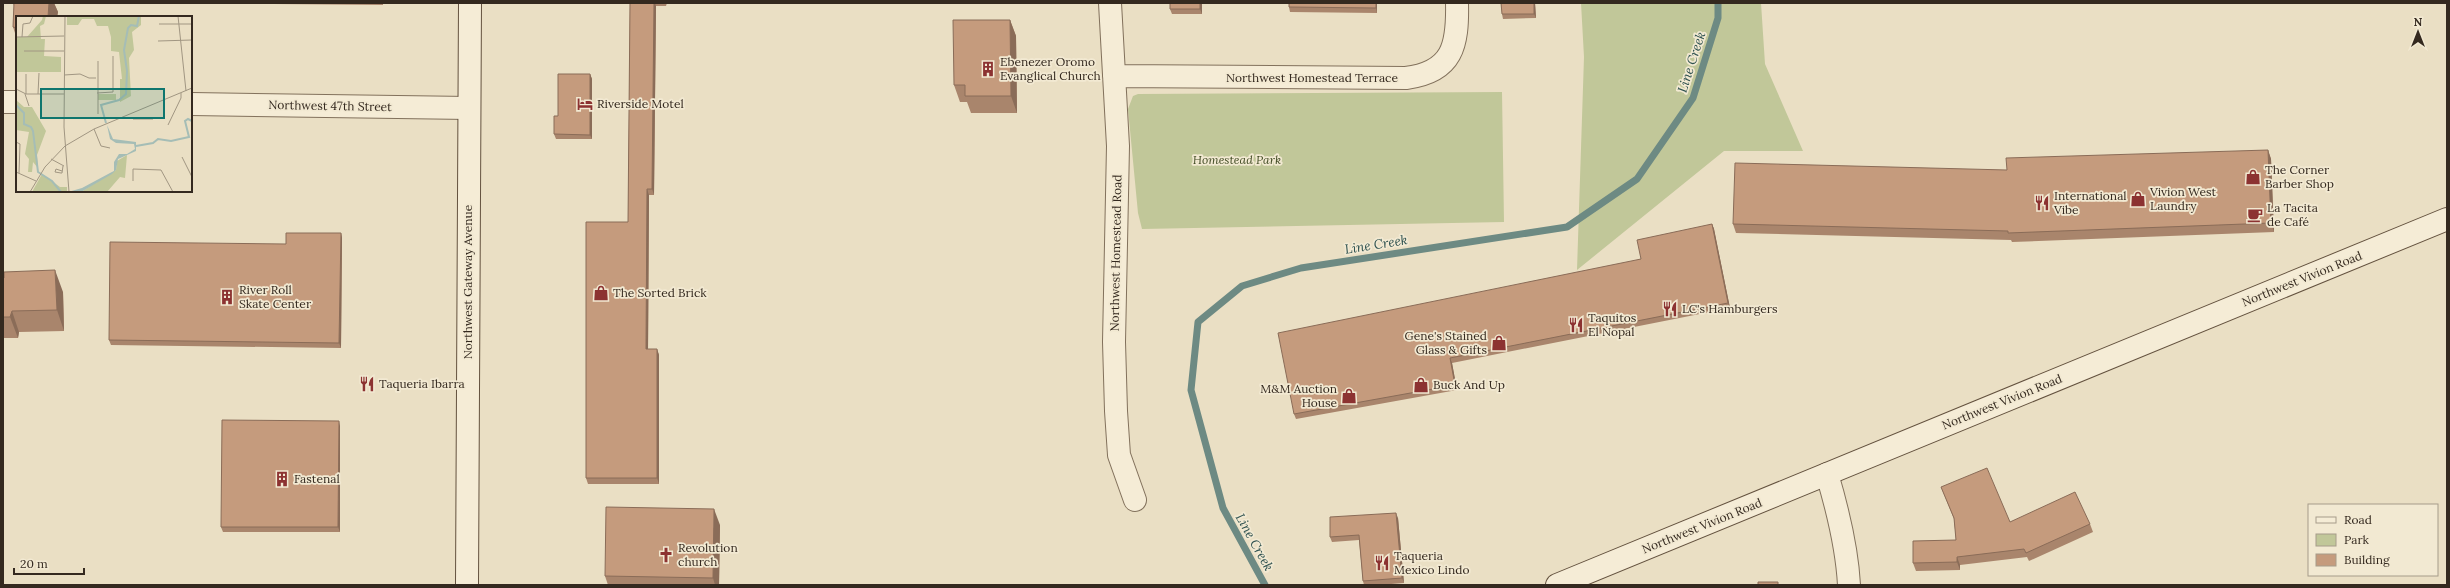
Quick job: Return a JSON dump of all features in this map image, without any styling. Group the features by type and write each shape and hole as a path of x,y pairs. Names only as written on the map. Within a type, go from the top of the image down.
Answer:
{"main road":[{"name":"Northwest Gateway Avenue","path":"467,585 470,3"},
{"name":"Northwest Homestead Road","path":"1110,3 1118,146 1114,342 1116,411 1119,455 1135,500"},
{"name":"Northwest Homestead Terrace","path":"1114,76 1406,78 1422,76 1441,66 1449,57 1458,31 1457,3"},
{"path":"3,102 16,102"},
{"name":"Northwest 47th Street","path":"192,104 469,108"},
{"name":"Northwest Vivion Road","path":"1557,585 2447,219"},
{"path":"1827,474 1836,505 1848,560 1848,585"}],"green space":[{"path":"1581,3 1761,3 1765,64 1803,151 1724,151 1577,270 1584,57"},
{"name":"Homestead Park","path":"1502,92 1504,222 1142,229 1138,213 1128,109 1133,96 1138,94"}],"building":[{"path":"14,3 49,3 48,16 16,16 16,28 13,27"},
{"path":"630,3 654,3 652,189 647,189 646,349 657,349 657,478 586,478 586,222 628,222"},
{"path":"1170,3 1200,3 1200,9 1170,9"},
{"path":"1289,3 1376,3 1376,8 1289,7"},
{"path":"1501,3 1534,3 1534,14 1502,14"},
{"name":"Ebenezer Oromo Evanglical Church","path":"953,20 1010,20 1011,96 965,96 965,85 954,85"},
{"path":"558,74 590,74 590,135 554,134 554,116 558,116"},
{"path":"2268,150 2271,223 2008,233 2008,231 1733,224 1735,163 2007,170 2006,158"},
{"path":"1712,224 1728,303 1450,358 1455,385 1294,414 1278,333 1641,259 1637,240"},
{"name":"River Roll Skate Center","path":"286,233 341,233 339,343 109,340 110,242 286,244"},
{"path":"55,270 57,310 12,311 10,317 3,317 4,272"},
{"name":"Fastenal","path":"222,420 339,421 338,527 221,527"},
{"path":"1987,468 2010,522 2075,492 2090,524 2026,553 2024,549 1957,557 1957,562 1913,563 1913,541 1956,540 1954,518 1941,487"},
{"name":"Revolution church","path":"606,507 714,509 713,578 605,576"},
{"name":"Taqueria Mexico Lindo","path":"1396,513 1402,578 1363,581 1359,535 1330,537 1330,517"},
{"path":"1758,582 1778,582 1778,585 1758,585"}],"waterway":[{"name":"Line Creek","path":"1265,585 1223,508 1191,390 1198,322 1242,286 1301,268 1567,227 1637,179 1693,98 1718,18 1718,3"}],"place":[{"name":"Ebenezer Oromo Evanglical Church","path":"988,69"},
{"name":"Riverside Motel","path":"585,104"},
{"name":"The Corner Barber Shop","path":"2253,177"},
{"name":"Vivion West Laundry","path":"2138,199"},
{"name":"International Vibe","path":"2042,203"},
{"name":"La Tacita de Café","path":"2255,215"},
{"name":"The Sorted Brick","path":"601,293"},
{"name":"River Roll Skate Center","path":"227,297"},
{"name":"LC's Hamburgers","path":"1670,309"},
{"name":"Taquitos El Nopal","path":"1576,325"},
{"name":"Gene's Stained Glass & Gifts","path":"1499,343"},
{"name":"Taqueria Ibarra","path":"367,384"},
{"name":"Buck And Up","path":"1421,385"},
{"name":"M&M Auction House","path":"1349,396"},
{"name":"Fastenal","path":"282,479"},
{"name":"Revolution church","path":"666,555"},
{"name":"Taqueria Mexico Lindo","path":"1382,563"}]}
